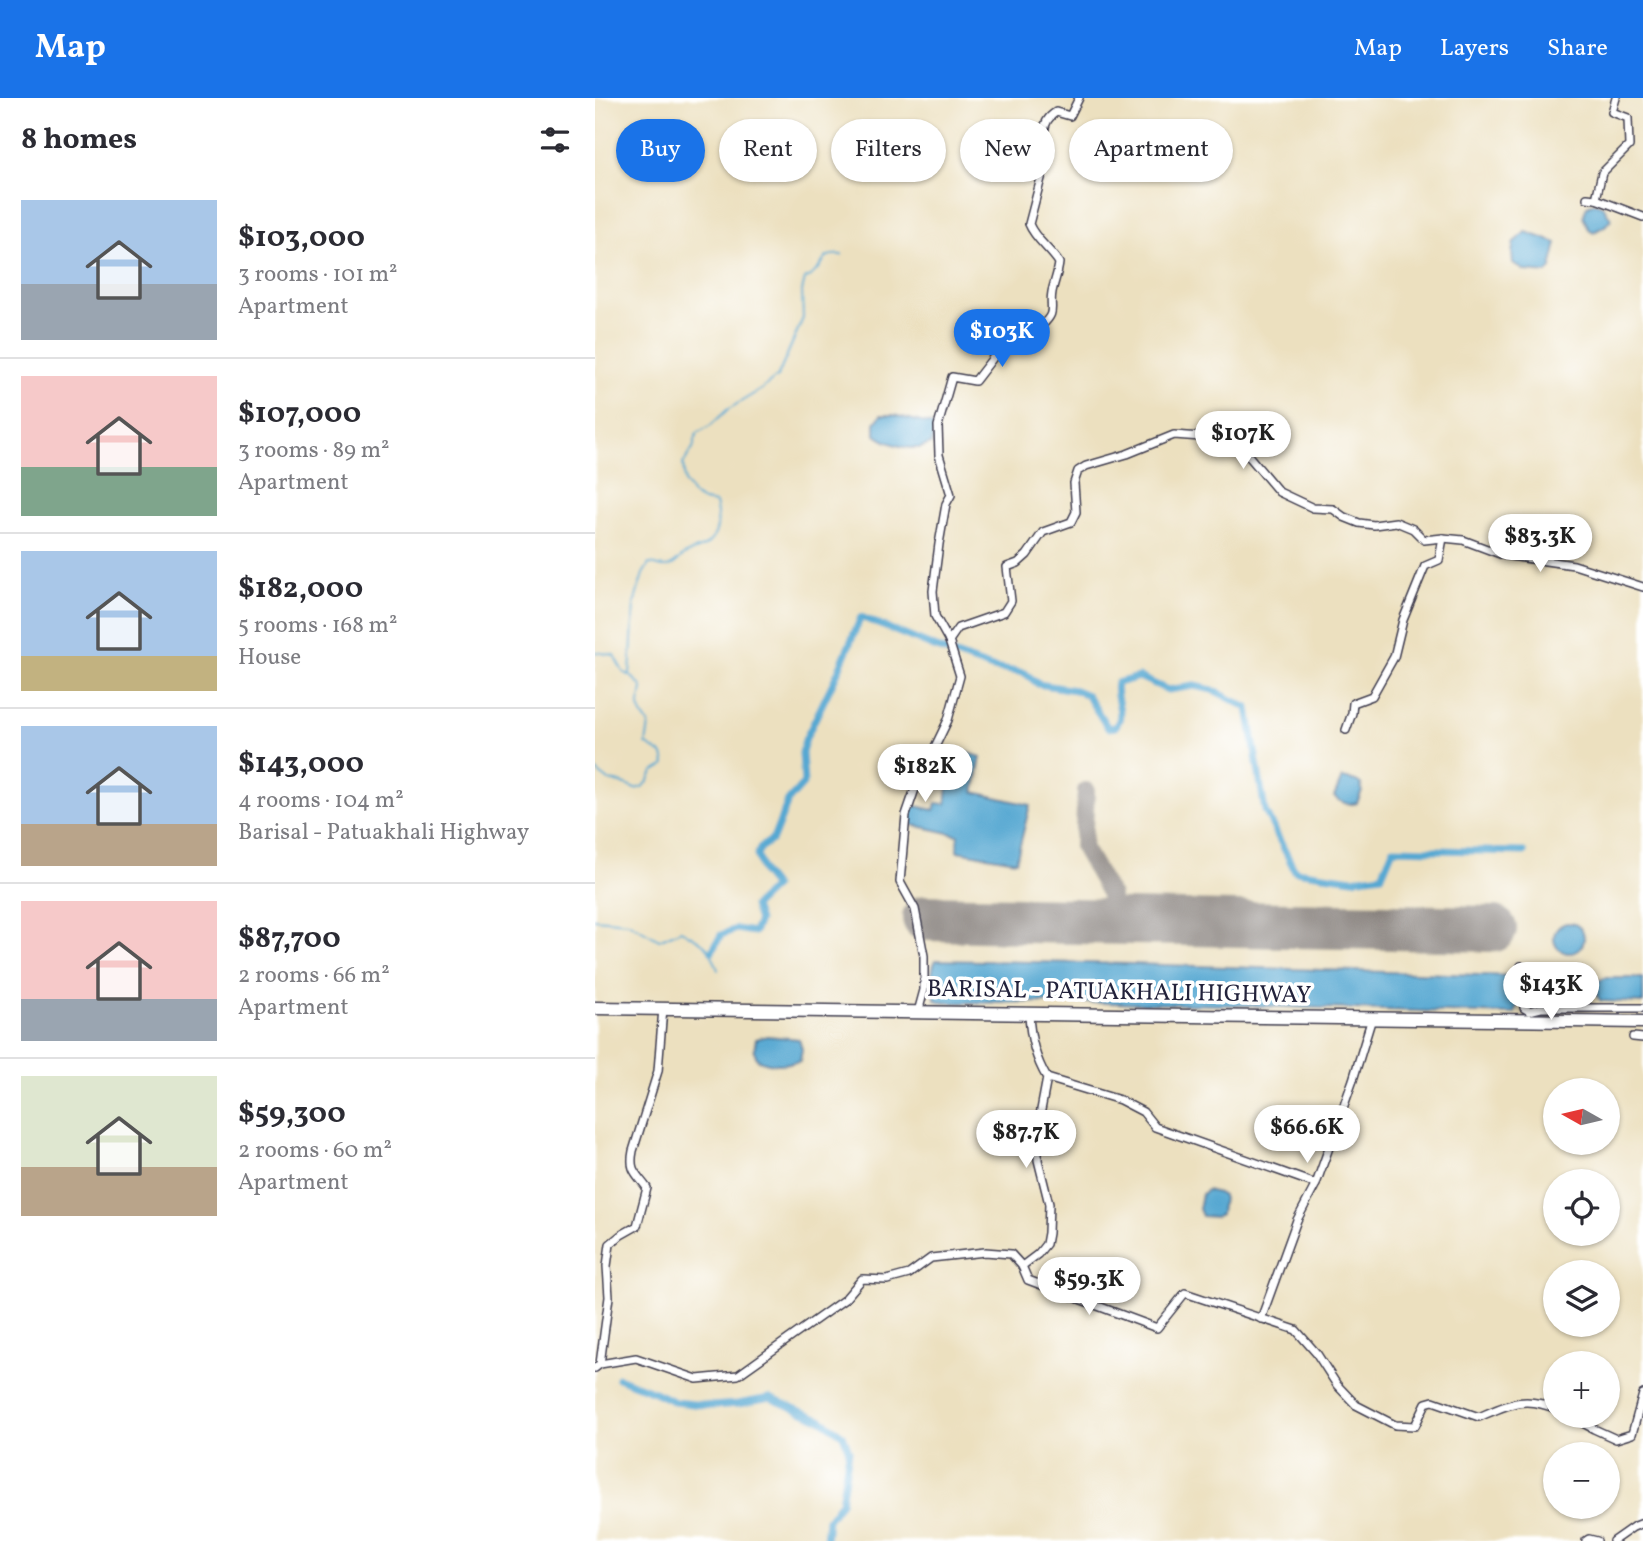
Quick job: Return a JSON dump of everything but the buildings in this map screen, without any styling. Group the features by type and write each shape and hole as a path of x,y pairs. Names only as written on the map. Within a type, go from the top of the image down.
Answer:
{"highway":[{"name":"BARISAL - PATUAKHALI HIGHWAY","path":"595,1008 1372,1017 1643,1023"}],"street":[{"path":"918,1012 924,990 924,956 915,909 900,882 906,815 916,786 948,720 960,676 949,641 935,616 933,591 939,544 946,504 951,495 939,455 937,426 952,377 975,381 1019,324 1042,325 1052,313 1052,293 1059,263 1029,224 1049,148 1044,133 1048,119 1056,112 1070,116 1079,98"},
{"path":"1616,98 1612,112 1629,118 1629,146 1602,173 1592,198 1643,217"},
{"path":"949,641 958,628 1004,612 1011,601 1007,567 1018,563 1027,555 1043,532 1070,522 1076,512 1074,483 1079,471 1086,466 1127,454 1174,435 1227,443 1247,454 1279,492 1313,508 1333,509 1359,523 1374,525 1396,522 1413,528 1424,540 1464,540 1503,555 1574,565 1643,587"},
{"path":"1346,730 1353,703 1372,696 1394,657 1403,620 1425,566 1439,560 1443,538"},
{"path":"1521,966 1524,1008 1529,1011 1541,1008 1643,1008"},
{"path":"663,1008 659,1071 631,1162 633,1171 647,1188 637,1226 610,1244 607,1266 610,1297 598,1366 636,1359 697,1379 738,1375 845,1299 862,1279 887,1280 909,1274 930,1258 985,1252 1011,1254 1022,1266 1028,1280 1157,1328 1185,1293 1296,1330 1317,1354 1337,1385 1356,1405 1395,1424 1415,1426 1426,1404 1433,1401 1479,1417 1513,1402 1543,1403"},
{"path":"1022,1266 1046,1244 1049,1203 1038,1160 1038,1126 1047,1078 1034,1048 1029,1014"},
{"path":"1261,1319 1297,1220 1316,1184 1372,1017"},
{"path":"1633,1037 1643,1038"},
{"path":"1047,1078 1120,1100 1143,1112 1155,1127 1316,1184"},
{"path":"1594,1428 1616,1439 1632,1434 1643,1394"},
{"path":"1613,1541 1643,1523"},
{"path":"1585,1541 1597,1541"}],"water":[{"path":"1594,203 1603,206 1611,219 1594,232 1589,229 1583,217 1587,206"},
{"path":"1526,232 1557,243 1551,268 1547,273 1525,271 1513,263 1514,242"},
{"path":"881,415 894,415 933,425 931,444 913,448 884,440 875,434 875,423"},
{"path":"954,749 981,757 974,792 1030,805 1016,861 957,851 958,835 908,824 912,805 934,810 936,803 946,804 948,787 945,786"},
{"path":"1342,778 1361,784 1362,791 1357,803 1345,803 1334,797"},
{"path":"1569,923 1579,928 1584,938 1579,948 1569,953 1559,948 1554,938 1559,928"},
{"path":"936,960 1513,976 1517,979 1519,1003 1515,1013 1510,1014 1228,1005 945,1003 936,1000 933,990 932,974"},
{"path":"1533,971 1591,976 1591,1001 1535,1004 1527,998 1526,979"},
{"path":"1605,978 1643,978 1643,1003 1601,1001 1597,996 1599,981"},
{"path":"767,1036 799,1039 802,1049 800,1061 778,1064 757,1059 754,1050 756,1039"},
{"path":"1207,1190 1223,1196 1221,1214 1215,1217 1202,1216 1199,1209 1202,1194"}],"waterway":[{"path":"595,770 609,781 635,789 642,787 653,772 665,765 663,755 646,744 649,725 639,707 642,687 630,675 634,604 643,574 649,564 670,566 713,538 717,522 715,503 694,496 685,483 683,464 693,448 697,433 778,376 803,318 802,291 805,279 830,255 842,255"},
{"path":"712,951 721,935 736,929 754,932 759,921 754,906 774,887 763,873 757,855 761,847 773,839 788,801 804,783 802,753 805,740 861,617 992,668 1025,673 1038,684 1075,690 1087,695 1108,728 1115,727 1120,716 1117,683 1139,677 1168,690 1194,686 1213,690 1248,708 1265,811 1295,871 1353,879 1382,875 1393,849 1524,852"},
{"path":"595,652 614,655 623,672 629,675"},
{"path":"595,919 628,922 659,940 681,930 705,945 718,970"},
{"path":"618,1378 675,1402 712,1406 770,1398 822,1420 843,1435 849,1451 841,1502 828,1520 827,1541"}],"taxiway":[{"path":"1086,791 1083,847 1111,896 1110,921"}],"runway":[{"path":"925,918 1494,929"}]}
